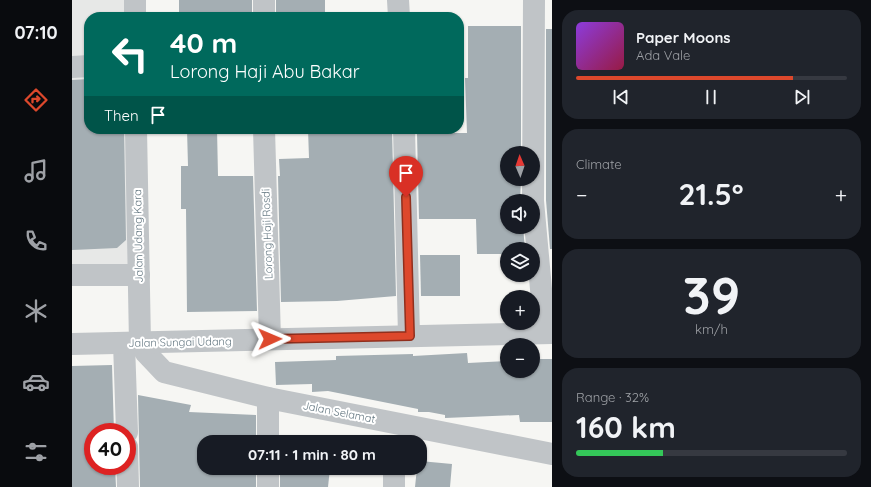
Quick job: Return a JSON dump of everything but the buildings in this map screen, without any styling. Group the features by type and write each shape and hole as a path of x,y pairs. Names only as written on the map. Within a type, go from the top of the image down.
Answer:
{"street":[{"path":"135,0 135,12"},
{"path":"264,0 264,12"},
{"path":"398,0 399,12"},
{"path":"534,0 533,201 549,333"},
{"path":"72,67 84,66"},
{"name":"Jalan Udang Kara","path":"128,423 138,275 136,134"},
{"name":"Lorong Haji Rosdi","path":"264,134 270,339"},
{"path":"404,134 410,336"},
{"path":"72,275 138,275"},
{"name":"Jalan Sungai Udang","path":"72,344 549,333"},
{"name":"Jalan Selamat","path":"132,343 146,353 164,372 394,432 552,454"},
{"path":"268,398 268,435"},
{"path":"128,475 128,487"},
{"path":"268,475 268,487"},
{"path":"394,475 394,487"}],"shaded area":[{"path":"72,0 126,0 126,12 84,12 84,134 128,134 131,266 72,267"}],"route":[{"path":"270,339 410,336 406,197"}]}
